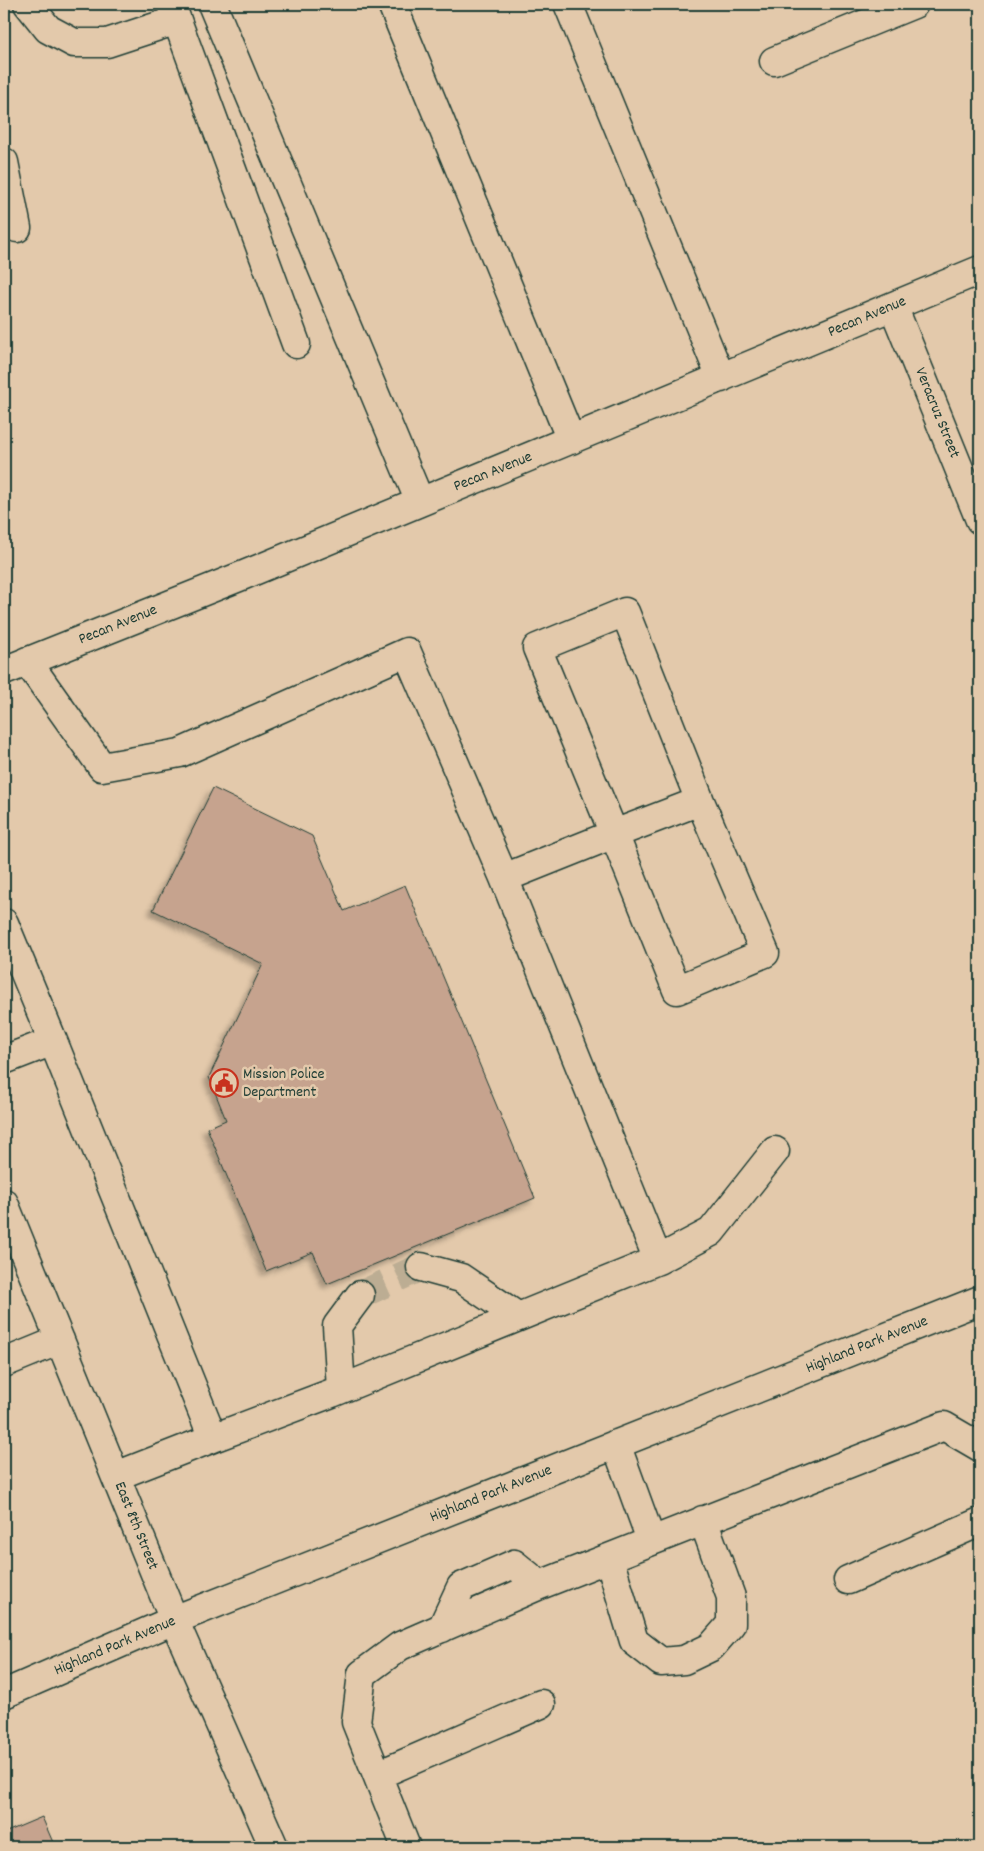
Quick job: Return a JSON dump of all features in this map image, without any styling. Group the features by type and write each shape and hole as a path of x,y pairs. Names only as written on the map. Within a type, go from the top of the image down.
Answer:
{"street":[{"path":"28,4 48,29 74,43 106,43 174,12 296,344"},
{"path":"212,4 420,502"},
{"path":"392,4 571,440"},
{"path":"568,4 721,378"},
{"path":"774,61 914,4"},
{"path":"4,162 17,228"},
{"name":"Pecan Avenue","path":"16,666 244,575 980,270"},
{"name":"Veracruz Street","path":"893,306 980,520"},
{"path":"625,612 700,801 765,953 677,990 614,834 537,648 625,612"},
{"path":"16,666 102,767 180,753 407,652 504,878 658,1260"},
{"path":"504,878 700,801"},
{"path":"4,923 212,1438"},
{"path":"4,1060 53,1041"},
{"path":"116,1476 341,1389 658,1260 711,1232 775,1151"},
{"name":"East 8th Street","path":"4,1203 174,1620 274,1847"},
{"path":"421,1267 461,1278 517,1316"},
{"path":"341,1389 337,1326 360,1295"},
{"name":"Highland Park Avenue","path":"4,1694 174,1620 980,1300"},
{"path":"4,1363 60,1340"},
{"path":"406,1847 356,1722 362,1674 400,1646 651,1540 944,1426 980,1447"},
{"path":"616,1444 651,1540"},
{"path":"609,1558 634,1641 661,1662 684,1660 711,1647 731,1624 730,1596 703,1520"},
{"path":"848,1580 980,1522"},
{"path":"378,1775 540,1704"}],"building":[{"path":"213,788 312,836 344,911 405,885 535,1198 327,1284 313,1252 266,1271 207,1128 226,1120 209,1077 263,964 153,910"},
{"path":"42,1817 55,1847 4,1847 4,1833"}],"tunnel":[{"path":"360,1295 421,1267"}],"place":[{"name":"Mission Police Department","path":"224,1083"}]}
